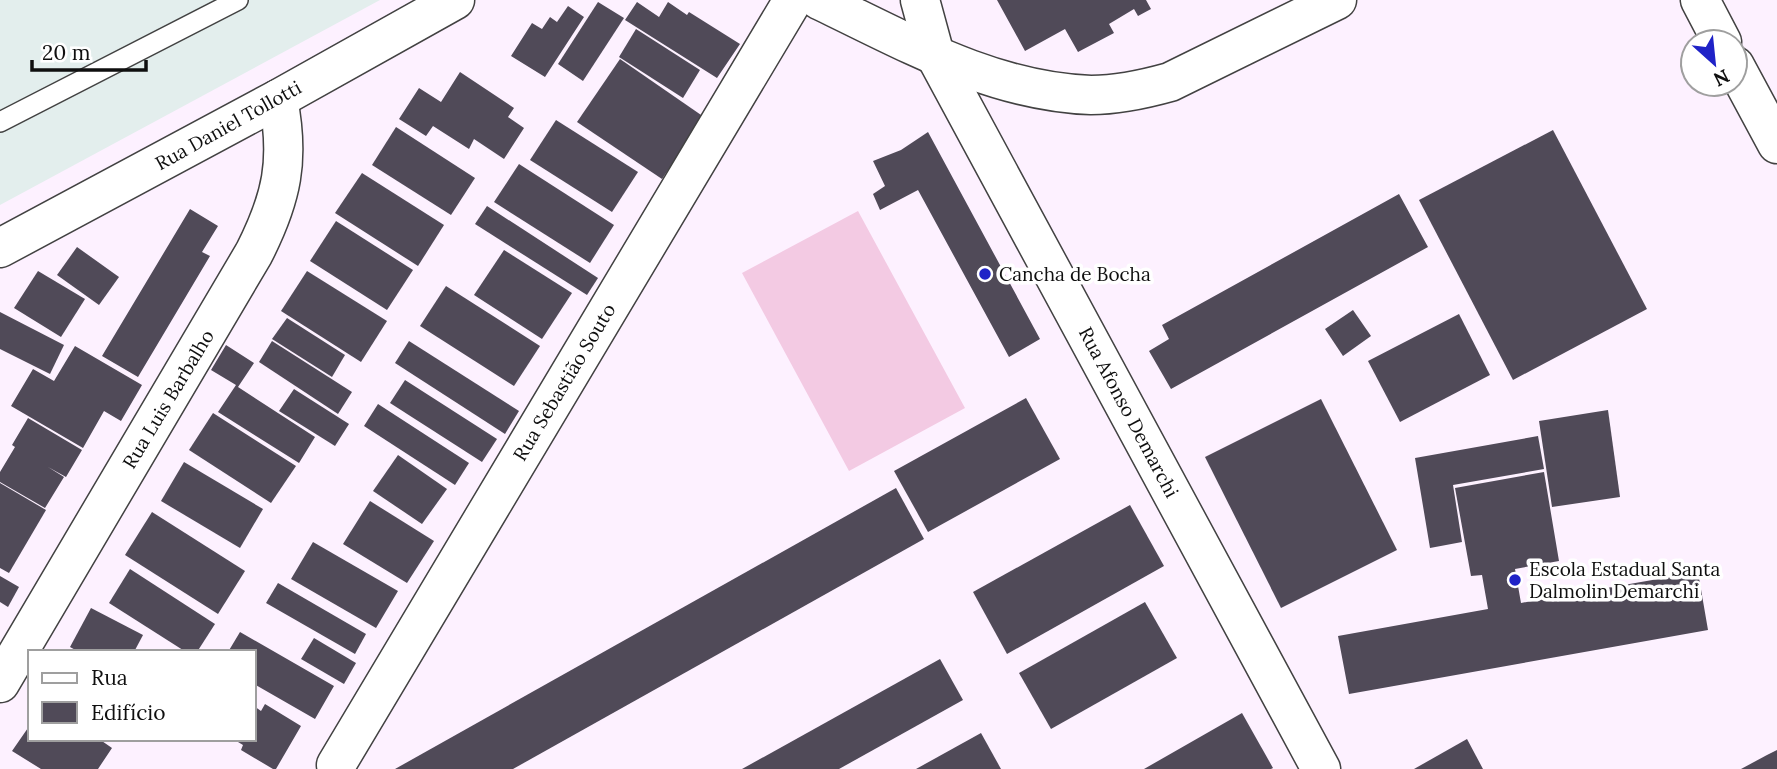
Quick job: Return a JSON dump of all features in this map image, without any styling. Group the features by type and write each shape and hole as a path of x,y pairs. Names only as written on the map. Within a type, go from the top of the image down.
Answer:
{"street":[{"name":"Rua Daniel Tollotti","path":"0,248 278,99 455,0"},
{"name":"Rua Sebastião Souto","path":"336,765 793,0"},
{"path":"819,0 935,55 990,76 1031,88 1091,95 1143,90 1170,82 1324,3"},
{"name":"Rua Afonso Demarchi","path":"920,0 935,55 1321,769"},
{"path":"1700,0 1715,28"},
{"path":"1749,92 1777,144"},
{"name":"Rua Luis Barbalho","path":"0,683 269,224 282,179 282,121 278,99"}],"lane":[{"path":"0,122 238,0"}],"shaded area":[{"path":"0,0 380,0 0,205"},
{"path":"858,211 965,408 849,471 742,273"}],"building":[{"path":"997,0 1146,0 1151,9 1138,16 1134,9 1109,24 1114,33 1078,52 1065,29 1025,51"},
{"path":"598,2 624,18 583,81 558,64"},
{"path":"637,2 659,17 668,2 740,44 717,78 625,20"},
{"path":"568,6 584,17 545,77 511,56 532,23 542,29 550,17 557,22"},
{"path":"636,29 700,70 683,98 619,57"},
{"path":"620,59 704,117 662,179 577,122"},
{"path":"460,72 514,108 508,117 524,128 504,159 474,139 469,149 433,126 426,136 399,119 419,88 441,102"},
{"path":"556,120 638,172 612,212 530,160"},
{"path":"396,127 475,178 451,215 372,165"},
{"path":"1553,130 1647,309 1513,380 1419,200"},
{"name":"Cancha de Bocha","path":"928,132 1040,339 1009,357 918,190 880,210 873,194 885,186 873,161 901,150"},
{"path":"519,164 614,225 590,263 494,202"},
{"path":"362,173 444,225 418,266 335,213"},
{"path":"1399,194 1428,247 1171,389 1149,351 1169,339 1162,325"},
{"path":"487,206 598,278 587,295 475,224"},
{"path":"190,209 218,226 202,252 210,256 138,377 102,356"},
{"path":"336,221 413,270 387,310 310,261"},
{"path":"77,247 119,277 99,305 57,275"},
{"path":"504,250 572,293 542,339 474,295"},
{"path":"38,271 85,299 61,337 14,308"},
{"path":"307,271 387,321 361,362 281,311"},
{"path":"446,286 540,346 514,386 420,326"},
{"path":"1353,310 1371,336 1343,356 1325,329"},
{"path":"0,312 64,345 50,374 0,349"},
{"path":"1459,314 1490,375 1400,422 1368,361"},
{"path":"287,318 345,355 332,377 272,339"},
{"path":"272,341 352,392 338,414 259,362"},
{"path":"409,341 519,411 505,434 395,363"},
{"path":"226,345 254,363 238,387 315,437 299,463 218,412 236,385 211,370"},
{"path":"75,346 142,385 121,421 104,411 83,448 11,406 33,369 54,381"},
{"path":"405,380 497,439 482,462 390,403"},
{"path":"294,389 349,424 335,446 279,411"},
{"path":"1026,398 1060,459 928,532 894,471"},
{"path":"1321,399 1397,550 1281,608 1205,457"},
{"path":"378,404 469,463 455,485 364,426"},
{"path":"1608,410 1620,497 1552,507 1539,421"},
{"path":"213,413 296,466 271,503 189,450"},
{"path":"28,418 82,450 66,477 48,467 64,477 45,508 0,482 0,472"},
{"path":"1538,436 1544,469 1453,485 1462,542 1430,548 1415,458"},
{"path":"398,455 447,489 422,524 373,491"},
{"path":"184,462 263,509 240,548 161,501"},
{"path":"1544,472 1559,561 1515,569 1521,603 1698,572 1708,630 1349,694 1338,636 1488,609 1482,575 1471,576 1455,488"},
{"path":"0,483 46,510 9,573 0,568"},
{"path":"896,488 924,539 513,769 395,769"},
{"path":"370,501 434,541 407,583 343,544"},
{"path":"1130,505 1164,566 1007,654 973,592"},
{"path":"152,512 245,571 218,614 125,555"},
{"path":"313,542 398,591 376,628 291,579"},
{"path":"130,569 215,624 198,650 183,650 109,603"},
{"path":"0,576 19,587 8,607 0,602"},
{"path":"278,583 366,634 355,654 266,603"},
{"path":"1145,602 1177,658 1051,729 1019,673"},
{"path":"91,608 143,635 135,650 75,650 70,647"},
{"path":"240,632 334,686 315,719 256,685 256,650 229,650"},
{"path":"314,638 356,663 344,684 301,659"},
{"path":"940,659 963,700 839,769 742,769"},
{"path":"265,704 301,726 276,769 241,750 243,745 236,741 256,741 256,707 261,711"},
{"path":"1242,713 1273,768 1144,769"},
{"path":"28,728 28,741 102,741 112,748 98,769 41,769 12,751"},
{"path":"981,733 1001,769 916,769"},
{"path":"1467,739 1483,769 1414,769"},
{"path":"1777,750 1777,769 1741,769 1767,755"}],"place":[{"name":"Cancha de Bocha","path":"985,274"},
{"name":"Escola Estadual Santa Dalmolin Demarchi","path":"1515,580"}]}
